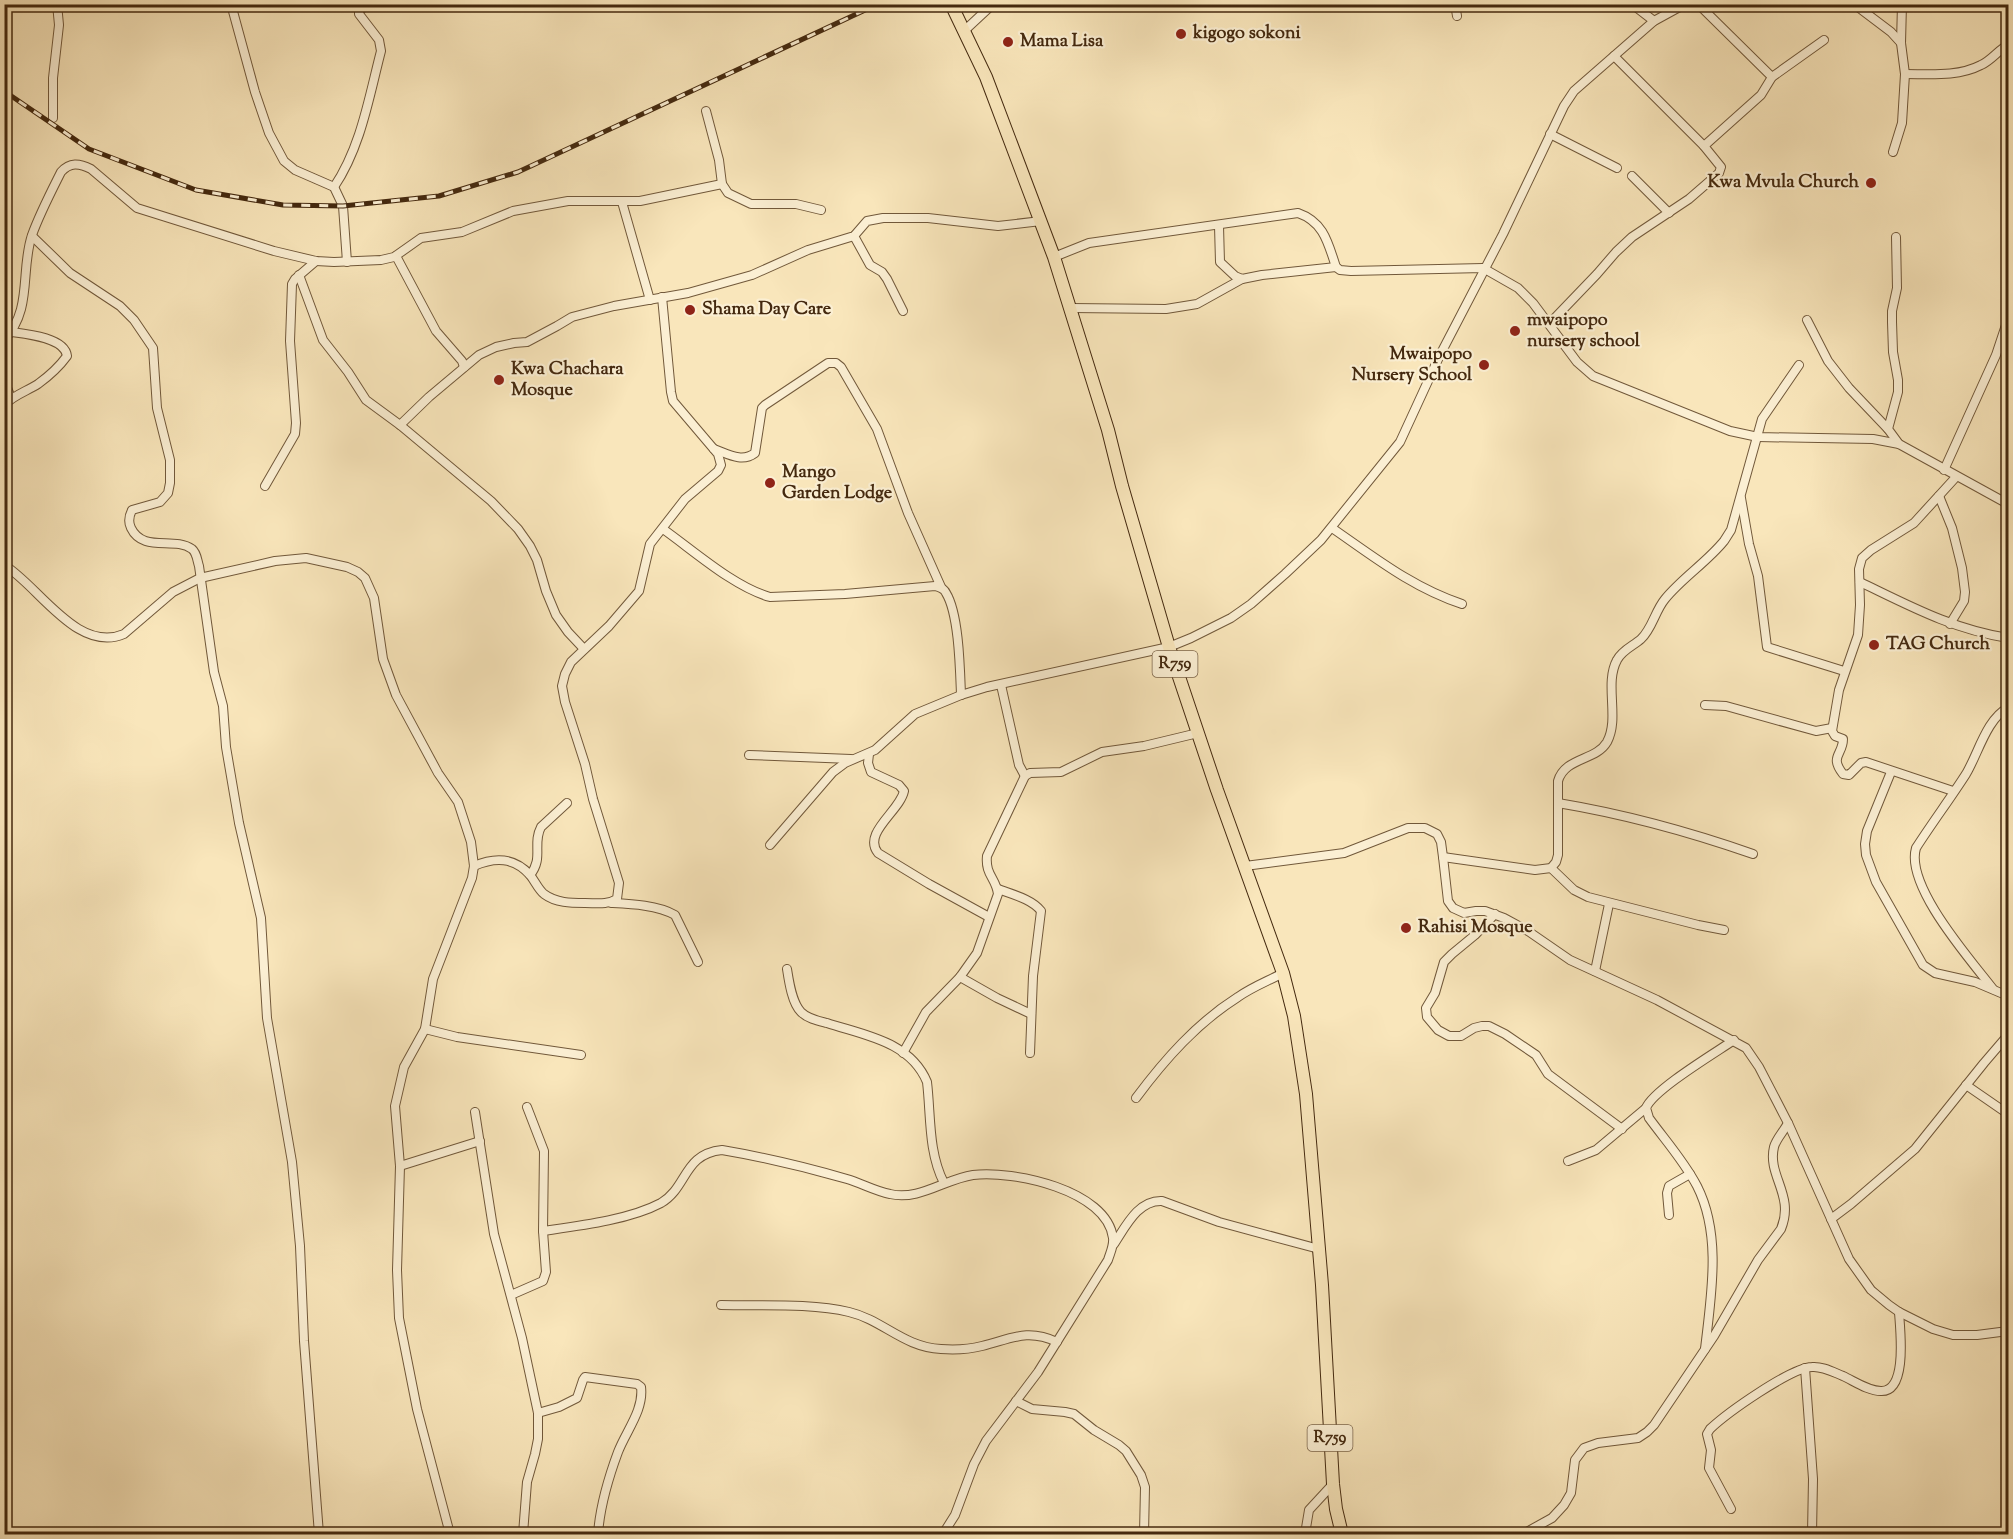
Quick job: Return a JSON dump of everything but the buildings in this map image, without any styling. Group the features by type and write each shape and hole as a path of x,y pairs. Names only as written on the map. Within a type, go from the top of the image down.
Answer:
{"main road":[{"name":"R759","path":"951,4 986,77 1054,257 1108,430 1169,647 1283,973 1294,1016 1303,1067 1319,1249 1335,1509 1342,1534"}],"street":[{"path":"53,118 53,78 59,25 57,4"},
{"path":"231,4 255,92 269,133 284,161 296,170 334,187 343,206 347,262"},
{"path":"334,187 363,123 381,51 380,40 359,14 359,10 370,4"},
{"path":"964,31 993,4"},
{"path":"1455,4 1457,16"},
{"path":"1632,4 1654,21"},
{"path":"770,845 833,772 852,759 869,754 915,714 961,695 1060,669 1169,647 1210,630 1251,604 1285,574 1332,528 1400,442 1483,268 1503,234 1550,134 1574,91 1654,21 1685,4"},
{"path":"1698,4 1772,77"},
{"path":"1854,4 1891,32 1901,43"},
{"path":"1893,152 1902,123 1905,74 1901,43 1902,4"},
{"path":"1704,147 1761,95 1772,77 1824,40"},
{"path":"1905,74 1942,74 1969,70 1989,60 2008,45"},
{"path":"1549,324 1632,237 1689,199 1722,170 1704,147 1614,56"},
{"path":"706,111 719,160 722,184 731,195 752,204 796,204 821,210"},
{"path":"1550,134 1617,168"},
{"path":"4,340 12,332 20,315 25,296 25,272 32,236 61,172 66,166 74,164 83,165 137,208 274,252 316,261 347,262 381,260 396,256 422,238 462,232 505,213 568,201 640,201 722,184"},
{"path":"1632,176 1669,213"},
{"path":"622,202 650,300"},
{"path":"1054,257 1089,243 1298,213 1318,225 1327,237 1336,267"},
{"path":"400,425 464,367 479,355 496,347 527,342 572,316 688,293 712,284 752,275 807,250 854,236 867,221 884,218 928,218 998,226 1041,221"},
{"path":"1219,226 1220,262 1235,276 1242,279"},
{"path":"32,236 70,273 120,306 153,348 157,408 170,460 170,483 168,493 160,502 132,510 130,527 142,540 184,545 196,553 214,672 223,706 226,747 239,823 261,918 267,1018 292,1162 300,1246 304,1341 319,1534"},
{"path":"854,236 870,265 882,272 887,279 903,311"},
{"path":"1888,429 1898,392 1892,322 1897,288 1896,237"},
{"path":"396,256 436,331 462,361 464,367"},
{"path":"265,486 295,434 290,341 292,284 316,261"},
{"path":"1071,308 1166,309 1197,304 1242,279 1336,267 1351,272 1483,268 1518,288 1533,303 1577,362 1593,376 1730,431 1758,437 1874,439 1899,444 2008,504"},
{"path":"299,275 323,340 366,400 400,425 491,501 518,529 537,560 556,615 584,650"},
{"path":"610,903 617,899 620,883 597,814 585,764 563,694 565,674 571,662 609,626 639,591 650,544 685,499 721,465 714,449 673,401 662,297"},
{"path":"1807,320 1828,361 1899,444"},
{"path":"1944,470 1996,355 2008,320"},
{"path":"4,380 8,402 38,384 61,365 67,356 66,350 59,342 12,332"},
{"path":"714,449 739,458 748,458 755,453 762,408 765,405 828,363 836,363 841,367 877,429 908,513 941,587 946,592 952,610 960,660 961,695"},
{"path":"1443,857 1535,870 1551,868 1556,862 1560,775 1571,764 1600,750 1606,744 1609,737 1616,662 1621,654 1642,638 1665,598 1724,541 1731,530 1762,419 1799,365"},
{"path":"1953,791 1866,762 1861,763 1849,775 1842,774 1836,761 1844,739 1833,734 1832,728 1844,671 1858,635 1860,563 1865,555 1914,523 1956,477"},
{"path":"1741,491 1749,544 1758,576 1767,648 1844,671"},
{"path":"1939,496 1952,528 1962,568 1965,592 1964,601 1950,624"},
{"path":"1332,528 1413,584 1437,596 1462,604"},
{"path":"663,529 729,576 759,594 770,597 941,587"},
{"path":"4,565 26,580 55,612 86,632 103,638 124,634 173,592 200,578 267,562 306,558 347,567 365,578 374,598 380,643 396,695 438,772 458,802 471,842 474,866 472,878 433,979 425,1029 404,1067 395,1106 400,1166 397,1270 399,1318 417,1409 450,1534"},
{"path":"1860,582 1926,615 1950,624 2008,638"},
{"path":"1001,685 1019,765 1024,776"},
{"path":"1705,705 1726,706 1816,731 1832,728"},
{"path":"1993,989 1949,933 1932,904 1915,866 1913,856 1916,848 1966,774 1995,719 2001,711 2008,708"},
{"path":"903,1053 926,1012 960,977 977,953 997,898 998,889 986,865 987,856 1024,776 1030,773 1061,772 1102,752 1144,746 1198,733"},
{"path":"869,754 868,763 872,771 899,785 904,791 901,800 875,835 874,848 878,853 929,884 989,917"},
{"path":"749,755 852,759"},
{"path":"1892,772 1867,831 1865,844 1866,855 1876,882 1923,965 1935,973 1967,980 2008,996"},
{"path":"530,875 538,860 538,832 567,803"},
{"path":"1558,803 1646,821 1706,838 1753,855"},
{"path":"1245,866 1344,853 1408,828 1425,828 1437,834 1441,842 1448,901 1453,908 1464,913 1476,910 1495,914 1528,931 1570,960 1657,1000 1746,1048 1788,1123 1850,1259 1871,1290 1899,1312 1933,1329 1953,1335 2008,1331"},
{"path":"474,866 484,861 505,860 521,866 543,893 558,901 644,906 668,911 675,915 698,962"},
{"path":"1551,868 1574,890 1610,904 1724,930"},
{"path":"998,889 1020,897 1041,911 1031,1014 1030,1053"},
{"path":"1595,971 1610,904"},
{"path":"1495,914 1475,936 1444,962 1435,993 1426,1008 1427,1017 1438,1030 1449,1036 1461,1036 1482,1026 1489,1026 1505,1034 1536,1055 1548,1074 1622,1129"},
{"path":"787,969 795,1002 800,1012 814,1019 877,1037 903,1053 923,1071 927,1082 931,1132 938,1169 944,1183"},
{"path":"1136,1098 1163,1062 1194,1032 1238,996 1283,973"},
{"path":"960,977 1031,1014"},
{"path":"425,1029 458,1037 581,1055"},
{"path":"1831,1219 1915,1149 2008,1035"},
{"path":"1568,1161 1596,1150 1646,1108 1652,1099 1665,1088 1734,1040"},
{"path":"1966,1085 2008,1114"},
{"path":"511,1295 536,1285 546,1277 543,1231 544,1151 527,1107"},
{"path":"1646,1108 1649,1118 1690,1174 1703,1200 1712,1243 1711,1298 1704,1350"},
{"path":"475,1112 494,1234 511,1295 538,1413 538,1439 527,1482 523,1534"},
{"path":"1523,1534 1551,1518 1564,1505 1570,1493 1575,1460 1584,1448 1598,1443 1629,1440 1647,1432 1704,1350 1749,1273 1784,1223 1785,1202 1776,1173 1773,1153 1775,1144 1788,1123"},
{"path":"400,1166 480,1142"},
{"path":"543,1231 615,1219 662,1202 677,1188 700,1156 709,1151 722,1150 846,1178 890,1194 914,1194 975,1175 1003,1174 1035,1180 1078,1197 1098,1210 1111,1229 1114,1244"},
{"path":"1669,1215 1667,1193 1669,1186 1690,1174"},
{"path":"943,1534 955,1515 974,1464 986,1441 1038,1372 1108,1260 1114,1244 1145,1203 1162,1201 1219,1222 1319,1249"},
{"path":"721,1305 820,1308 850,1312 919,1346 941,1349 980,1347 1018,1335 1044,1336 1057,1342"},
{"path":"1731,1509 1709,1468 1711,1450 1708,1431 1742,1404 1805,1368 1822,1368 1878,1391 1888,1390 1894,1384 1900,1368 1899,1312"},
{"path":"1805,1368 1813,1479 1812,1534"},
{"path":"538,1413 559,1407 577,1398 585,1377 637,1384 641,1387 641,1403 618,1451 606,1486 598,1534"},
{"path":"1016,1401 1032,1408 1074,1414 1094,1430 1119,1444 1135,1465 1145,1487 1144,1534"},
{"path":"1305,1534 1308,1510 1333,1484"}],"railway":[{"path":"4,91 89,149 196,190 283,205 343,206 439,196 518,172 878,4"}],"place":[{"name":"kigogo sokoni","path":"1181,34"},
{"name":"Mama Lisa","path":"1008,42"},
{"name":"Kwa Mvula Church","path":"1871,183"},
{"name":"Shama Day Care","path":"690,310"},
{"name":"mwaipopo nursery school","path":"1515,331"},
{"name":"Mwaipopo Nursery School","path":"1484,365"},
{"name":"Kwa Chachara Mosque","path":"499,380"},
{"name":"Mango Garden Lodge","path":"770,483"},
{"name":"TAG Church","path":"1874,645"},
{"name":"Rahisi Mosque","path":"1406,928"}]}
